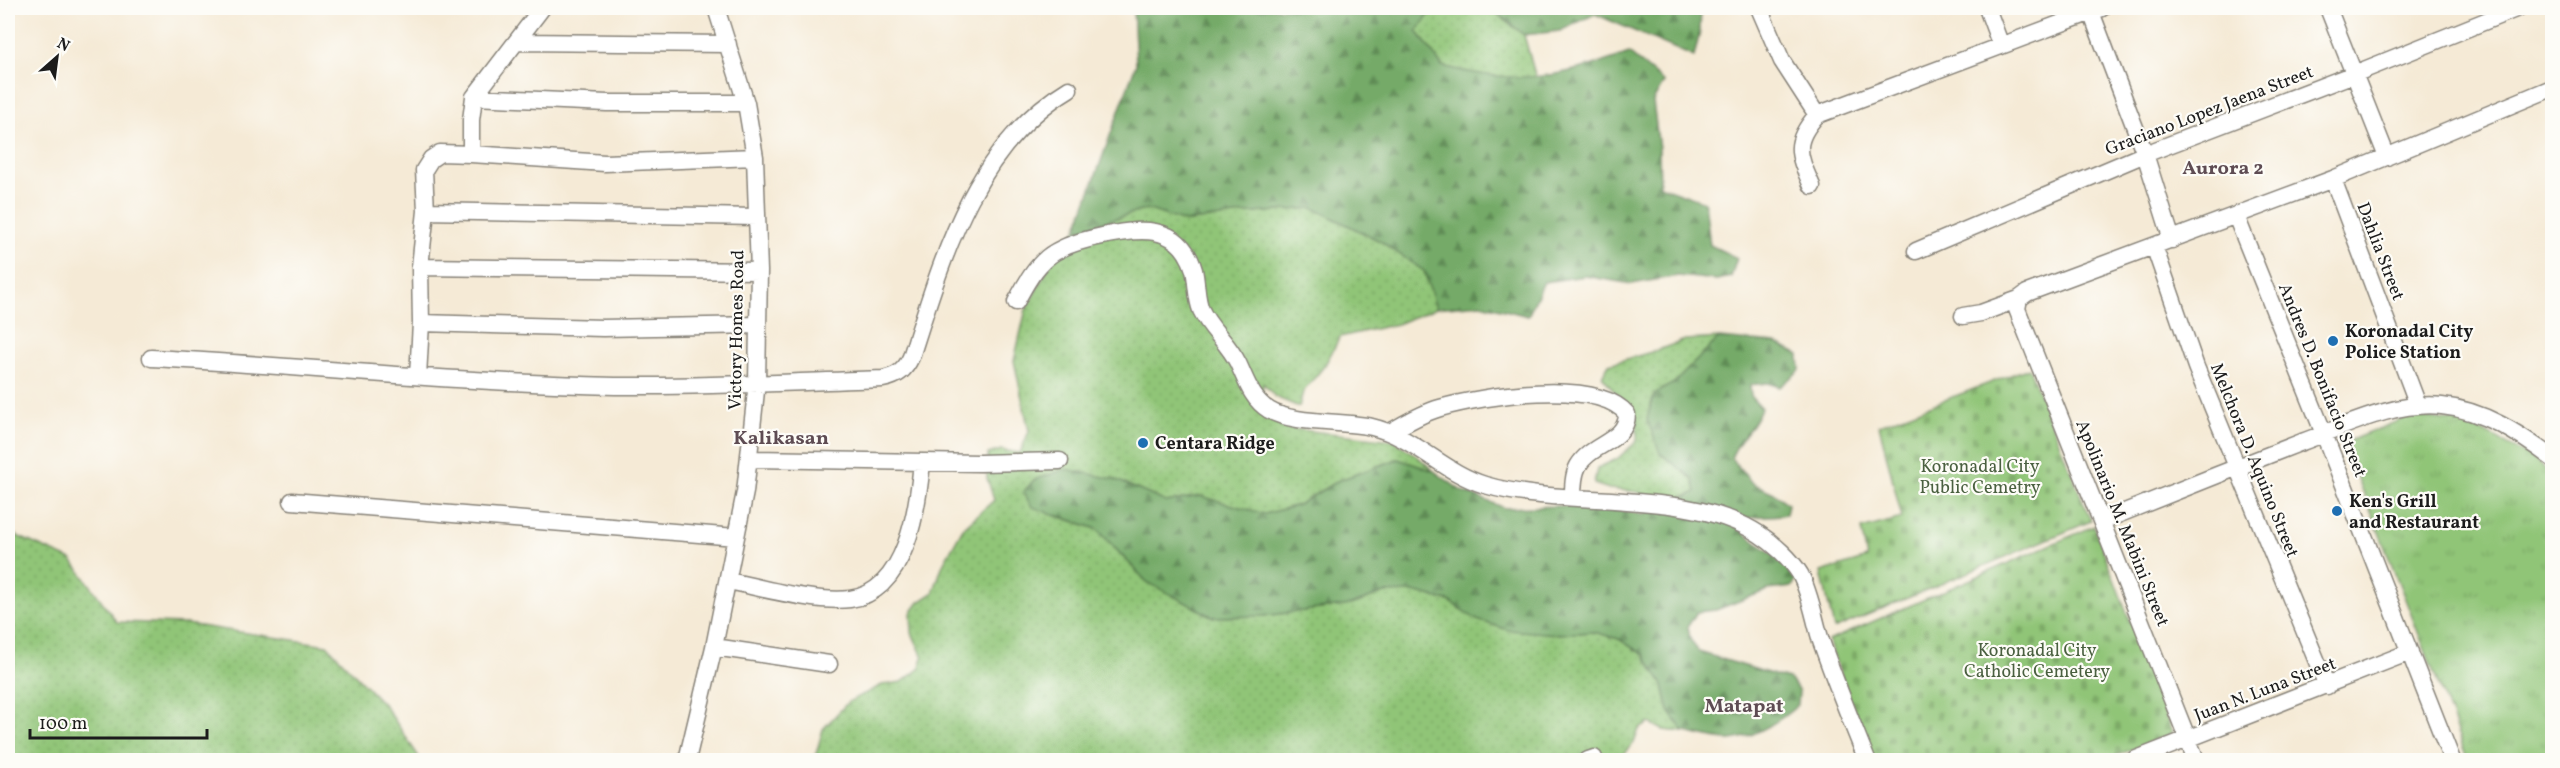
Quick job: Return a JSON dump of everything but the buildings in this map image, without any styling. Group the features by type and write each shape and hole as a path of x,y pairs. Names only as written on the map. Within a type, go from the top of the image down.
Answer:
{"street":[{"path":"471,154 474,97 542,8"},
{"name":"Victory Homes Road","path":"687,760 728,581 750,459 757,382 759,271 755,157 746,103 716,8"},
{"path":"1759,8 1782,61 1817,115"},
{"path":"1987,8 2001,46"},
{"path":"2328,8 2387,157"},
{"name":"Graciano Lopez Jaena Street","path":"1916,251 2145,154 2518,8"},
{"path":"1812,186 1799,157 1799,148 1806,128 1817,115 2096,10 2172,240"},
{"path":"517,42 728,44"},
{"path":"1963,316 1981,313 2019,299 2027,293 2332,179 2553,88"},
{"path":"151,358 418,376 615,386 883,379 894,376 906,368 948,246 973,192 1023,124 1044,105 1069,89"},
{"path":"474,97 607,103 746,103"},
{"path":"418,376 421,322 420,267 426,211 424,170 427,164 440,153 605,163 755,157"},
{"name":"Dahlia Street","path":"2332,179 2418,405"},
{"path":"426,211 756,217"},
{"name":"Andres D. Bonifacio Street","path":"2236,216 2325,434 2452,760"},
{"path":"1016,302 1038,265 1052,252 1071,243 1110,234 1143,231 1162,233 1176,240 1187,254 1194,272 1201,309 1225,341 1257,400 1270,410 1283,416 1346,423 1390,432 1410,442 1459,474 1484,485 1518,492 1692,510 1729,519 1758,533 1784,555 1799,573 1821,639 1867,760"},
{"name":"Melchora D. Aquino Street","path":"2154,246 2196,367 2327,686"},
{"path":"420,267 759,271"},
{"name":"Apolinario M. Mabini Street","path":"2019,299 2018,309 2196,760"},
{"path":"421,322 603,328 758,325"},
{"path":"1390,432 1438,408 1479,400 1565,392 1600,396 1620,406 1627,414 1627,424 1620,434 1586,455 1578,466 1574,479 1573,498"},
{"path":"2102,521 2325,434 2384,413 2418,405 2444,406 2488,419 2528,440 2553,458"},
{"path":"750,459 922,462 1060,461"},
{"path":"728,581 822,599 853,599 865,595 878,587 890,573 909,538 918,504 922,462"},
{"path":"292,501 736,537"},
{"path":"714,647 829,664"},
{"name":"Juan N. Luna Street","path":"2134,760 2410,652"}],"green space":[{"path":"1133,8 1434,8 1417,31 1442,66 1492,76 1558,74 1629,53 1664,82 1653,101 1659,148 1660,186 1705,202 1710,245 1737,258 1731,277 1717,280 1678,276 1632,284 1585,276 1544,282 1528,316 1481,304 1436,308 1424,271 1380,241 1313,208 1185,222 1147,209 1076,230 1136,64"},
{"path":"1434,8 1499,8 1497,14 1524,35 1536,78 1487,77 1442,66 1417,31"},
{"path":"1499,8 1701,8 1700,32 1694,57 1595,14 1560,31 1524,35 1497,13"},
{"path":"1313,208 1380,241 1424,271 1436,308 1397,324 1340,337 1325,365 1303,392 1299,407 1275,397 1263,383 1260,409 1284,428 1393,440 1416,455 1434,471 1397,459 1337,481 1298,505 1265,514 1200,496 1166,502 1114,479 1048,513 1097,529 1147,582 1213,617 1263,616 1351,605 1384,593 1413,592 1449,601 1477,620 1557,634 1594,632 1619,639 1644,655 1663,685 1669,711 1684,732 1663,730 1650,723 1639,729 1634,743 1617,760 810,760 816,754 823,729 848,702 882,685 902,682 920,668 923,657 912,633 911,613 919,602 933,593 943,564 963,528 994,500 987,478 988,454 1001,450 1020,453 1029,431 1014,361 1026,309 1051,263 1076,230 1147,209 1185,222"},
{"path":"1719,338 1674,383 1654,394 1660,453 1693,479 1696,492 1656,503 1638,492 1609,489 1594,484 1597,468 1617,459 1637,441 1637,419 1602,376 1609,364 1685,340"},
{"path":"1719,338 1776,343 1799,355 1800,370 1780,387 1767,383 1750,385 1751,397 1761,408 1731,458 1752,483 1774,493 1788,504 1786,514 1749,518 1744,533 1782,561 1797,579 1792,587 1768,590 1716,610 1697,612 1688,626 1690,639 1699,652 1791,680 1799,692 1798,705 1791,711 1767,727 1740,739 1720,739 1684,732 1669,711 1663,685 1644,655 1619,639 1594,632 1557,634 1508,630 1477,620 1449,601 1413,592 1384,593 1351,605 1263,616 1213,617 1147,582 1097,529 1032,507 1023,492 1034,480 1066,469 1114,479 1166,502 1200,496 1265,514 1298,505 1337,481 1398,459 1434,471 1462,491 1505,508 1584,505 1645,514 1659,503 1689,496 1696,492 1693,479 1660,453 1647,419 1654,394 1674,383"},
{"name":"Koronadal City Public Cemetry","path":"2029,368 2091,521 1834,629 1821,572 1867,558 1861,529 1902,518 1879,425"},
{"path":"2410,416 2465,422 2531,457 2552,475 2552,760 2468,760 2344,443"},
{"name":"Koronadal City Catholic Cemetery","path":"2094,526 2172,733 2106,760 1873,760 1828,641"},
{"path":"8,532 72,560 117,622 187,624 327,645 386,707 421,760 8,760"}],"place":[{"name":"Koronadal City Police Station","path":"2333,341"},
{"name":"Centara Ridge","path":"1143,443"},
{"name":"Ken's Grill and Restaurant","path":"2337,511"}],"district":[{"name":"Aurora 2","path":"2223,167"},
{"name":"Kalikasan","path":"781,437"},
{"name":"Matapat","path":"1744,705"}]}
